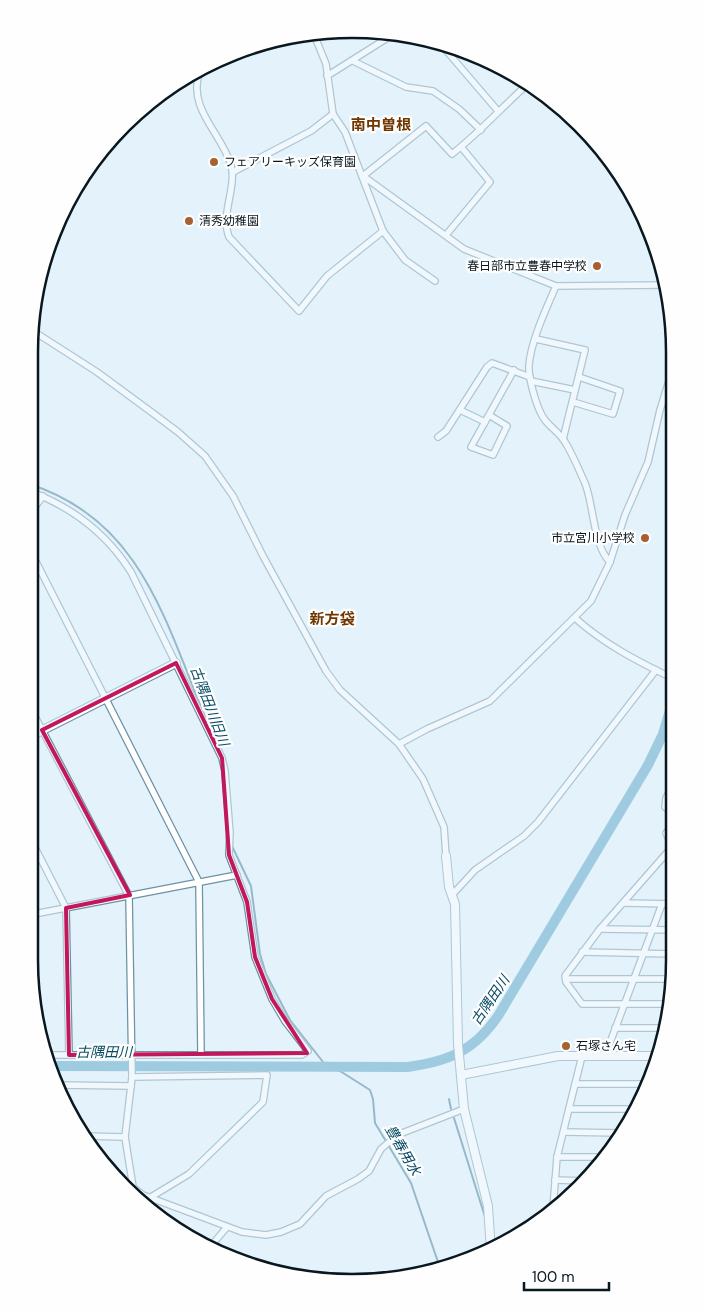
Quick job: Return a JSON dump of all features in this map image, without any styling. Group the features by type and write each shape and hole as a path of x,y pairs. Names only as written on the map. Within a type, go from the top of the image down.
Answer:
{"street":[{"path":"316,39 326,64 333,114 345,132 383,231 405,260 435,281"},
{"path":"327,76 386,39"},
{"path":"448,52 498,111"},
{"path":"353,61 406,88 433,91 459,109 481,130"},
{"path":"197,79 195,86 206,121 222,144 232,172 227,221 229,237 299,311 327,276 383,231"},
{"path":"363,176 426,126 452,154 462,148 523,89"},
{"path":"232,172 311,131 333,114"},
{"path":"446,235 490,182 462,148"},
{"path":"363,176 464,249 556,286 659,286"},
{"path":"556,286 536,338 529,366 531,379 537,405 543,418 564,439 585,483 601,549 610,562"},
{"path":"38,334 97,372 160,418 205,456 233,496 262,556 326,671 340,690 399,744 423,779 444,827 449,887 455,904 458,1044 464,1109 488,1206 490,1242"},
{"path":"536,338 585,350 564,439"},
{"path":"438,437 446,432 487,367 492,363 514,370 531,379 576,390"},
{"path":"489,415 507,426 493,455 470,447 514,370"},
{"path":"572,402 613,414 620,391 579,377"},
{"path":"399,744 427,729 490,701 591,601 610,562 625,515 648,462 666,391"},
{"path":"460,410 485,422"},
{"path":"38,494 83,520 106,538 121,556 131,572 176,663 222,758 225,771 230,833 229,856 247,902 255,957 262,978 285,1021 308,1051 302,1055 201,1055 132,1058 52,1055"},
{"path":"38,503 43,496"},
{"path":"38,566 104,699 200,882 201,1055"},
{"path":"575,618 594,635 666,675"},
{"path":"38,732 176,663"},
{"path":"452,895 475,870 524,836 538,822 656,670"},
{"path":"38,722 129,896 132,1077 125,1137 129,1181"},
{"path":"38,854 66,908 69,1055"},
{"path":"663,1004 582,1004 565,976 600,929 666,856"},
{"path":"38,913 237,875"},
{"path":"624,903 666,904"},
{"path":"605,1056 662,904"},
{"path":"600,929 666,930"},
{"path":"582,952 666,954"},
{"path":"566,979 666,979"},
{"path":"615,1028 659,1028"},
{"path":"461,1075 558,1056 652,1056"},
{"path":"554,1200 557,1157 582,1056"},
{"path":"132,1077 267,1075 263,1102 189,1174 151,1197"},
{"path":"575,1084 641,1084"},
{"path":"64,1086 131,1086"},
{"path":"569,1109 629,1108"},
{"path":"146,1197 151,1197 227,1226 254,1234 266,1235 291,1229 307,1219 326,1196 369,1171 381,1149 397,1135 464,1109"},
{"path":"564,1132 614,1133"},
{"path":"92,1136 125,1137"},
{"path":"557,1157 597,1157"},
{"path":"555,1180 576,1180"},
{"path":"214,1242 227,1226"}],"highlighted area":[{"path":"176,663 222,758 229,855 247,902 255,957 272,999 307,1053 69,1055 66,908 130,895 42,730"}],"waterway":[{"name":"古隅田川旧川","path":"38,488 67,500 98,522 123,548 144,577 161,610 205,717"},
{"name":"古隅田川","path":"56,1066 408,1067 423,1065 448,1057 470,1046 480,1038 498,1016 648,765 666,724"},
{"name":"豊春用水","path":"232,846 251,886 260,954 266,974 290,1020 327,1067 340,1071 370,1090 373,1099 375,1123 411,1183 438,1262"},
{"name":"豊春用水","path":"449,1099 451,1109"},
{"name":"豊春用水","path":"454,1118 485,1217"}],"place":[{"name":"フェアリーキッズ保育園","path":"214,162"},
{"name":"清秀幼稚園","path":"189,221"},
{"name":"春日部市立豊春中学校","path":"597,266"},
{"name":"市立宮川小学校","path":"645,538"},
{"name":"石塚さん宅","path":"566,1046"}],"district":[{"name":"南中曽根","path":"381,125"},
{"name":"新方袋","path":"332,619"}]}
